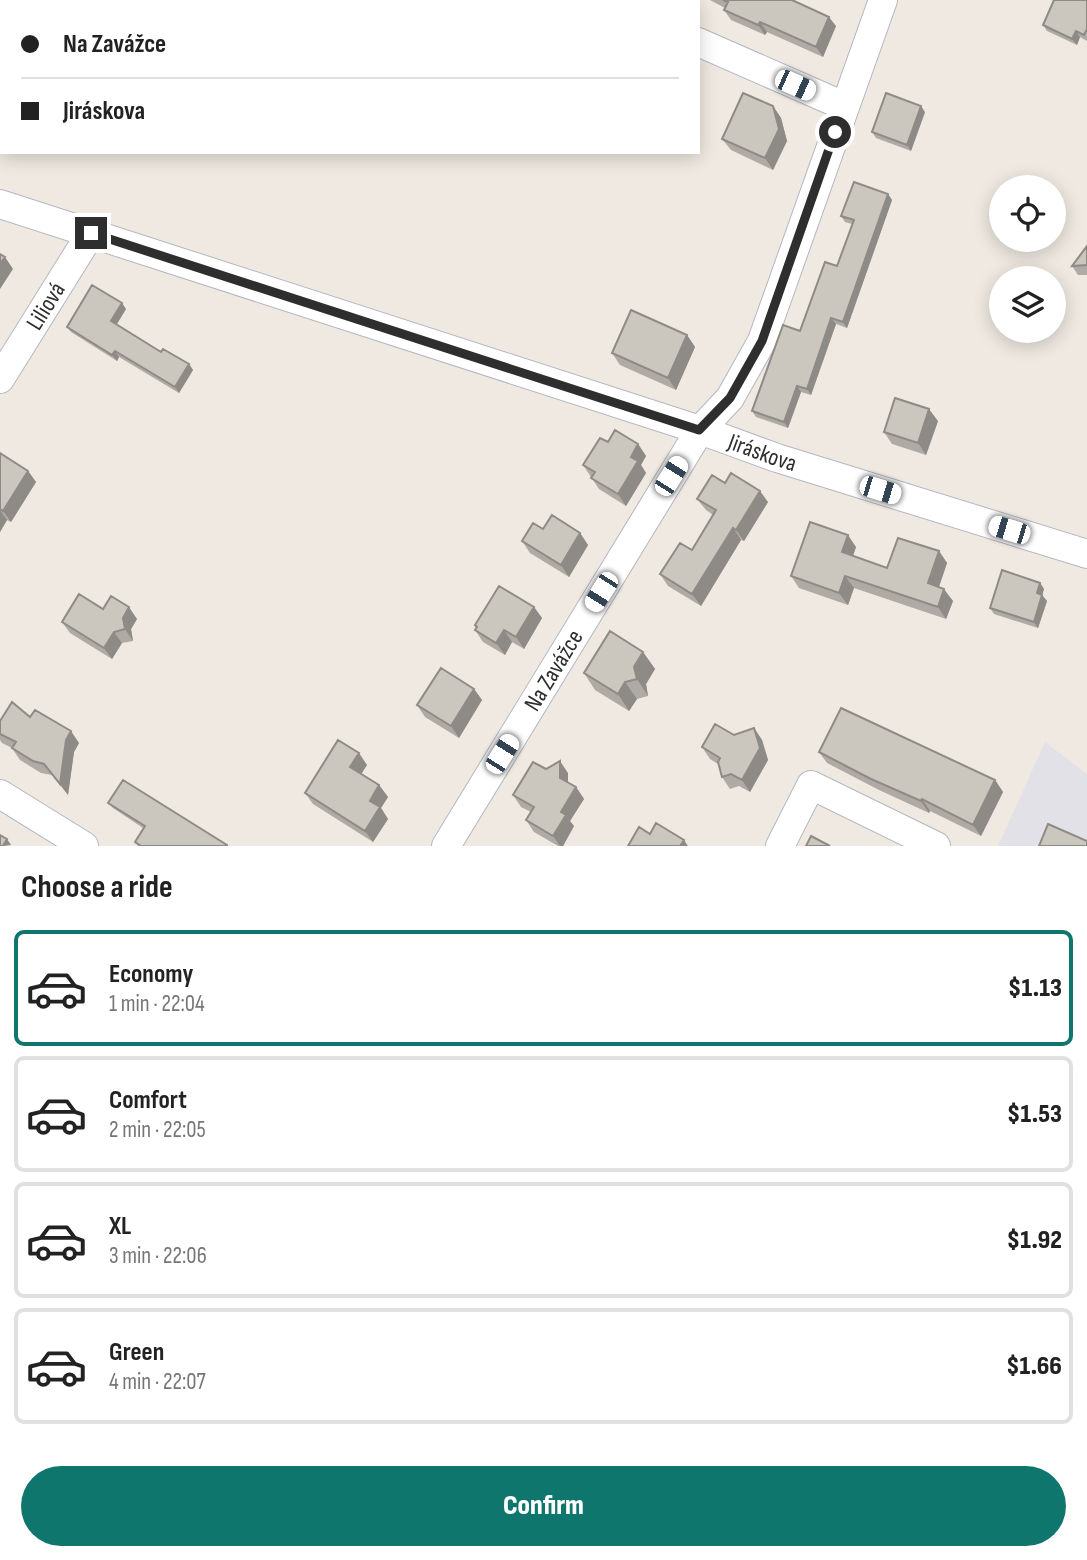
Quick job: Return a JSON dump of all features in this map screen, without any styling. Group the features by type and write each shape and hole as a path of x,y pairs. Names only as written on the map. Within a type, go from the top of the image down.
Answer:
{"street":[{"name":"Na Zavážce","path":"446,846 699,430 730,398 762,341 883,0"},
{"path":"700,43 844,106"},
{"name":"Jiráskova","path":"0,204 699,430 777,458 1087,554"},
{"name":"Liliová","path":"0,379 91,233"},
{"path":"780,846 811,785 936,846"},
{"path":"0,794 84,846"}],"shaded area":[{"path":"1045,742 1087,774 1087,846 998,846"}],"building":[{"path":"723,0 792,0 829,17 816,47 760,22 758,25 724,10 728,2"},
{"path":"1054,0 1087,0 1087,29 1084,35 1076,31 1072,39 1043,25"},
{"path":"743,93 773,106 779,129 765,158 722,139"},
{"path":"886,93 921,106 907,145 872,132"},
{"path":"854,182 888,194 843,322 831,318 807,389 797,386 784,422 752,411 783,325 800,331 825,262 837,266 854,220 841,216"},
{"path":"1087,246 1087,265 1072,266"},
{"path":"92,285 122,303 111,321 161,352 163,349 189,364 175,387 115,351 112,355 67,327"},
{"path":"631,310 687,335 668,378 612,353"},
{"path":"895,398 929,409 918,443 884,432"},
{"path":"615,430 638,444 631,457 638,461 618,494 591,478 595,472 583,465 600,438 608,442"},
{"path":"0,453 28,471 3,511 0,509"},
{"path":"731,473 760,491 736,530 733,528 692,594 660,574 680,543 692,550 716,510 697,499 712,475 725,483"},
{"path":"552,515 580,533 561,565 522,541 533,523 543,529"},
{"path":"810,522 848,535 842,552 887,568 898,538 939,551 928,583 944,589 938,607 845,576 839,593 791,576"},
{"path":"1002,570 1040,583 1037,593 1042,595 1034,622 990,608"},
{"path":"499,586 534,607 516,637 504,630 496,643 475,630 475,625"},
{"path":"79,594 103,609 111,596 129,607 123,618 125,629 114,632 104,648 62,622"},
{"path":"610,631 643,652 634,667 637,679 625,682 618,694 584,673"},
{"path":"441,668 474,689 451,726 417,705"},
{"path":"12,702 30,717 35,710 71,731 66,740 60,784 44,764 33,761 12,748 16,742 0,734 0,721"},
{"path":"841,708 995,780 973,825 922,799 921,801 871,779 819,752"},
{"path":"715,724 734,735 754,728 760,748 742,780 731,774 722,777 718,762 720,758 702,747"},
{"path":"338,740 359,753 350,767 379,785 370,801 380,807 365,831 305,793"},
{"path":"560,761 560,778 576,787 561,812 566,815 553,836 526,820 534,807 513,795 533,762 546,769"},
{"path":"123,780 227,846 141,846 135,842 145,826 108,803"},
{"path":"656,823 684,840 680,846 628,846 639,827 650,834"},
{"path":"1048,824 1087,841 1087,846 1039,846"},
{"path":"0,835 7,839 3,846 0,846"},
{"path":"811,836 830,846 806,846"}],"route":[{"path":"91,233 699,430 730,398 762,341 835,132"}]}
